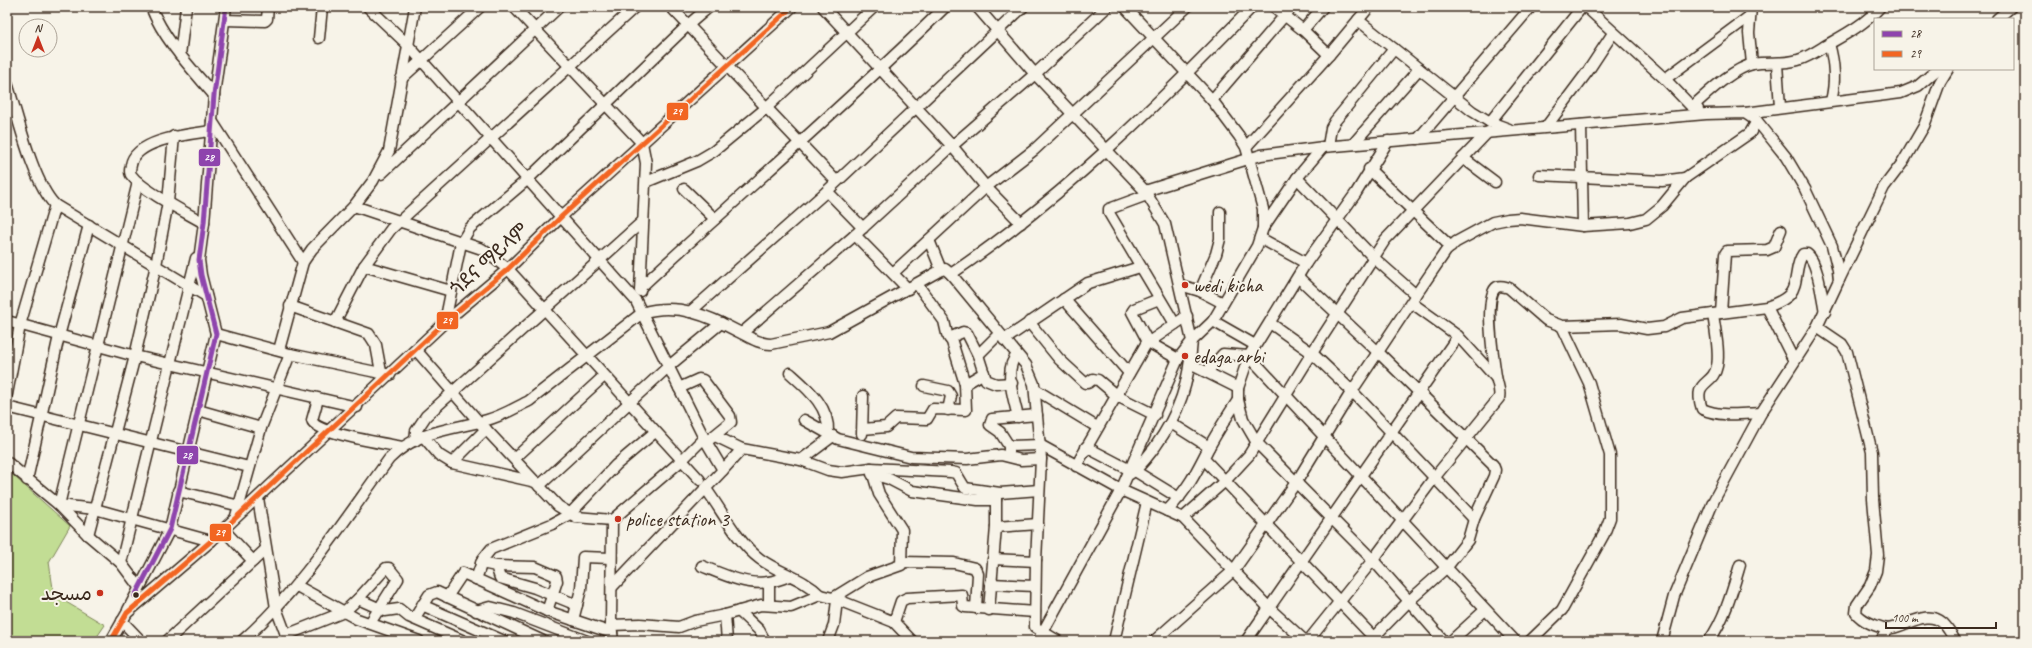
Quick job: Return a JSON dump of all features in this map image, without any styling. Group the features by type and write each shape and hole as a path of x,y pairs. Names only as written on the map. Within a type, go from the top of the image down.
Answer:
{"street":[{"path":"151,7 156,18 180,55 214,95"},
{"path":"180,55 186,7"},
{"path":"121,563 152,443 204,223 214,95 226,7"},
{"path":"225,20 265,21 267,19 268,7"},
{"path":"319,38 322,7"},
{"path":"368,7 407,44 562,216 636,301 679,388 709,438 724,470"},
{"path":"279,350 303,262 312,249 354,206 373,180 389,150 407,44 415,7"},
{"path":"402,79 480,7"},
{"path":"514,7 642,143 646,158 646,182 643,221 642,287 636,301"},
{"path":"373,180 559,7"},
{"path":"335,322 364,266 383,238 635,7"},
{"path":"671,7 836,181"},
{"path":"446,322 461,243 470,228 528,179 688,25 710,7"},
{"name":"ጎደና ማይላም","path":"110,641 124,617 211,541 236,516 258,498 357,407 386,373 416,350 508,269 562,216 792,7"},
{"path":"823,7 952,146 986,187 1021,223"},
{"path":"646,182 697,161 714,152 766,108 874,7"},
{"path":"642,287 714,219 800,144 945,7"},
{"path":"977,7 1035,74 1146,193 1165,224 1192,341 1186,388 1171,423 1131,473 1038,641"},
{"path":"690,312 826,191 1023,7"},
{"path":"742,333 863,228 952,146 1035,74 1107,7"},
{"path":"1125,7 1212,100 1246,147 1263,209 1262,233"},
{"path":"893,273 986,187 1034,150 1187,7"},
{"path":"951,274 1021,223 1106,150 1188,73 1252,7"},
{"path":"1274,7 1303,30 1329,55"},
{"path":"1212,100 1292,7"},
{"path":"1303,30 1323,7"},
{"path":"1246,147 1329,55 1369,7"},
{"path":"1418,139 1531,7"},
{"path":"1183,518 1225,481 1249,455 1312,353 1385,240 1463,158 1586,7 1693,106 1706,114"},
{"path":"1693,106 1718,85 1752,64 1777,64 1799,60 1863,24 1880,7"},
{"path":"1998,18 2011,7"},
{"path":"1665,79 1750,12"},
{"path":"1750,12 1749,33 1752,64"},
{"path":"1358,20 1472,111 1489,127"},
{"path":"1546,127 1588,71 1613,33"},
{"path":"1829,44 1834,62 1835,74 1831,101"},
{"path":"1131,473 1178,359 1192,341 1213,321 1262,233 1297,178 1326,146 1331,128 1338,117 1394,49"},
{"path":"1777,64 1780,108"},
{"path":"1353,144 1419,69"},
{"path":"1175,324 1140,267 1109,211 1146,193 1250,158 1326,146 1418,139 1489,127 1512,130 1706,114 1745,113 1901,93 1918,86 1937,70"},
{"path":"1662,641 1674,596 1714,500 1760,413 1817,327 1884,188 1903,162 1924,126 1940,82 1947,70"},
{"path":"7,83 33,162 49,199 55,205 206,296"},
{"path":"1745,113 1757,121 1786,157 1805,189 1832,246 1839,280"},
{"path":"212,121 303,262"},
{"path":"1154,641 1234,570 1268,524 1352,391 1451,247 1493,222 1508,219 1520,218 1583,226 1630,223 1646,219 1662,206 1685,178 1750,133 1757,121"},
{"path":"1581,125 1583,226"},
{"path":"204,223 138,182 131,175 130,171 132,161 136,154 174,136 211,131"},
{"path":"88,535 135,356 156,265 168,202 174,136"},
{"path":"1388,141 1369,169 1364,181 1306,263 1249,356 1238,388 1238,400 1243,418 1257,443 1373,560 1408,602 1444,641"},
{"path":"1463,158 1495,182"},
{"path":"1369,169 1451,247"},
{"path":"1540,175 1662,181 1685,178"},
{"path":"1297,178 1414,299 1458,336 1496,378"},
{"path":"59,505 138,182"},
{"path":"684,188 714,219"},
{"path":"826,191 863,228"},
{"path":"7,394 20,325 55,205"},
{"path":"354,206 482,249 508,269 543,310 700,480"},
{"path":"1200,291 1216,254 1220,239 1220,212"},
{"path":"538,484 452,463 439,455 419,438 416,431 420,424 453,391 643,221"},
{"path":"27,480 59,336 89,225"},
{"path":"1760,413 1733,414 1710,412 1702,409 1698,397 1700,389 1716,373 1718,364 1717,313 1725,254 1727,251 1767,250 1774,247 1781,230"},
{"path":"1262,233 1306,263"},
{"path":"855,235 893,273 913,287 941,316 965,384 966,410 933,409 927,419 896,418 886,427 863,429"},
{"path":"929,240 941,270"},
{"path":"141,641 124,617 170,529 216,334 200,268 200,244"},
{"path":"1308,641 1373,560 1465,438 1499,398 1500,393 1496,378 1490,326 1492,292 1497,288 1502,286 1509,288 1546,320 1562,326 1620,324 1647,329 1664,327 1682,318 1767,307 1780,302 1790,294 1794,285 1799,259 1803,254 1807,254 1812,257 1815,265 1825,312"},
{"path":"364,266 451,291"},
{"path":"978,355 1002,337 1029,322 1088,283 1140,267"},
{"path":"242,641 297,586 389,459 402,447 419,438 442,429 483,425 528,401 642,312 664,308 690,312 722,323 766,344 822,335 945,269 951,274 1030,372 1036,390 1041,459 1035,586 1035,627 1058,641"},
{"path":"1204,459 1340,600 1374,640 1408,602 1448,567 1468,540 1474,519 1494,476 1495,470 1493,465 1420,392 1338,313 1298,277"},
{"path":"1180,285 1200,291 1223,303"},
{"path":"1159,298 1132,310 1148,342 1178,359"},
{"path":"1064,299 1129,373"},
{"path":"290,306 369,334 373,338 386,373"},
{"path":"1767,307 1794,361"},
{"path":"1076,466 1148,342 1187,316"},
{"path":"7,321 97,347 357,407"},
{"path":"1213,321 1255,346"},
{"path":"1029,322 1059,359 1085,383 1093,379 1098,380 1117,396 1154,415"},
{"path":"538,484 630,403 669,366 722,323"},
{"path":"1270,323 1312,353 1352,391 1474,519"},
{"path":"1530,641 1562,610 1604,534 1610,518 1610,455 1589,383 1562,326"},
{"path":"1817,327 1842,344 1847,352 1872,452 1873,499 1878,555 1876,571 1870,586 1857,605 1856,613 1873,624 1887,629 1893,629 1922,618 1933,618 1943,623 1955,641"},
{"path":"949,338 966,332 978,355 986,380 993,384 1012,383"},
{"path":"216,334 290,354 386,373"},
{"path":"1246,641 1333,518 1458,336"},
{"path":"416,350 558,506 576,517 612,520 682,460 730,422 731,419 703,380 699,379 679,388"},
{"path":"236,516 261,428 290,354"},
{"path":"1207,372 1223,354 1249,356 1448,567 1485,610 1515,641"},
{"path":"1017,355 1010,365 1018,417"},
{"path":"1190,364 1238,388"},
{"path":"790,373 812,394 822,407 827,419 830,434"},
{"path":"965,384 984,373"},
{"path":"515,458 604,376"},
{"path":"924,386 948,391 950,396 948,410"},
{"path":"1036,390 1098,427"},
{"path":"861,444 863,429 863,396"},
{"path":"318,399 312,423 330,432 402,447"},
{"path":"1167,511 1179,498 1198,471 1209,447 1238,400"},
{"path":"7,406 249,467"},
{"path":"198,410 261,428"},
{"path":"1010,456 1008,446 1000,432 990,425 991,421 993,418 1037,415"},
{"path":"804,420 830,434 911,457 966,459 1001,455 1010,456 1021,460 1041,459"},
{"path":"1171,423 1209,447"},
{"path":"452,463 483,425"},
{"path":"476,579 481,562 486,553 491,549 552,524 570,514 616,465 655,432"},
{"path":"801,460 830,434"},
{"path":"709,438 742,449 801,460 828,470 842,472 911,470 954,472 964,492"},
{"path":"1008,446 1040,446 1121,490 1183,518 1269,608 1305,641"},
{"path":"1086,447 1179,498"},
{"path":"612,587 724,470 742,449"},
{"path":"911,457 911,470"},
{"path":"7,462 59,505 88,535 121,563 139,587"},
{"path":"872,471 912,491 964,492 978,500 1039,490"},
{"path":"835,599 866,577 898,568 902,562 902,530 879,494 872,471"},
{"path":"706,489 752,552 774,569 812,587 820,595 835,599 894,622 912,641"},
{"path":"178,491 240,506"},
{"path":"989,610 996,527 996,496"},
{"path":"258,498 265,550 276,608 287,638 344,612 386,568 389,568 398,579 370,623"},
{"path":"1114,641 1148,502"},
{"path":"59,505 95,509 211,541"},
{"path":"612,520 612,633"},
{"path":"996,527 1038,524"},
{"path":"223,529 253,561"},
{"path":"167,641 265,550"},
{"path":"573,620 581,589 583,557 611,558"},
{"path":"993,559 1036,561"},
{"path":"481,562 496,566 529,566 547,572 557,578 548,611"},
{"path":"902,562 947,562 967,565 977,571 978,585 976,608"},
{"path":"1709,641 1718,628 1728,606 1740,565"},
{"path":"496,566 500,578 552,594 578,605"},
{"path":"702,566 740,580 769,582 790,576"},
{"path":"447,597 463,573 548,611 612,633 640,624 679,627 695,621 769,604 781,607 791,607 820,595"},
{"path":"769,582 769,604"},
{"path":"978,585 1035,586"},
{"path":"297,586 344,612 419,641"},
{"path":"414,619 432,592 437,592 543,641"},
{"path":"894,622 901,601 907,598 962,595 963,606 989,610 1035,612"},
{"path":"358,599 385,611 399,609 414,619 464,641"},
{"path":"514,613 520,599"},
{"path":"828,641 834,625 835,599"},
{"path":"422,605 504,641"},
{"path":"476,611 490,607 514,613 587,641"},
{"path":"1451,641 1485,610"},
{"path":"739,611 759,630 765,641"},
{"path":"725,615 727,641"},
{"path":"484,631 491,618"},
{"path":"1881,641 1887,629"},
{"path":"388,641 392,631"}],"green space":[{"path":"7,470 70,526 49,562 54,595 105,625 94,641 7,641"}],"transit line":[{"name":"28","path":"135,596 170,529 216,334 201,275 199,260 204,223 214,95 226,7"},
{"name":"29","path":"111,641 127,613 211,541 445,322 508,269 562,216 792,7"}],"place":[{"name":"wedi kicha","path":"1185,285"},
{"name":"edaga arbi","path":"1185,356"},
{"name":"police station 3","path":"618,519"},
{"name":"مسجد","path":"100,593"}]}
